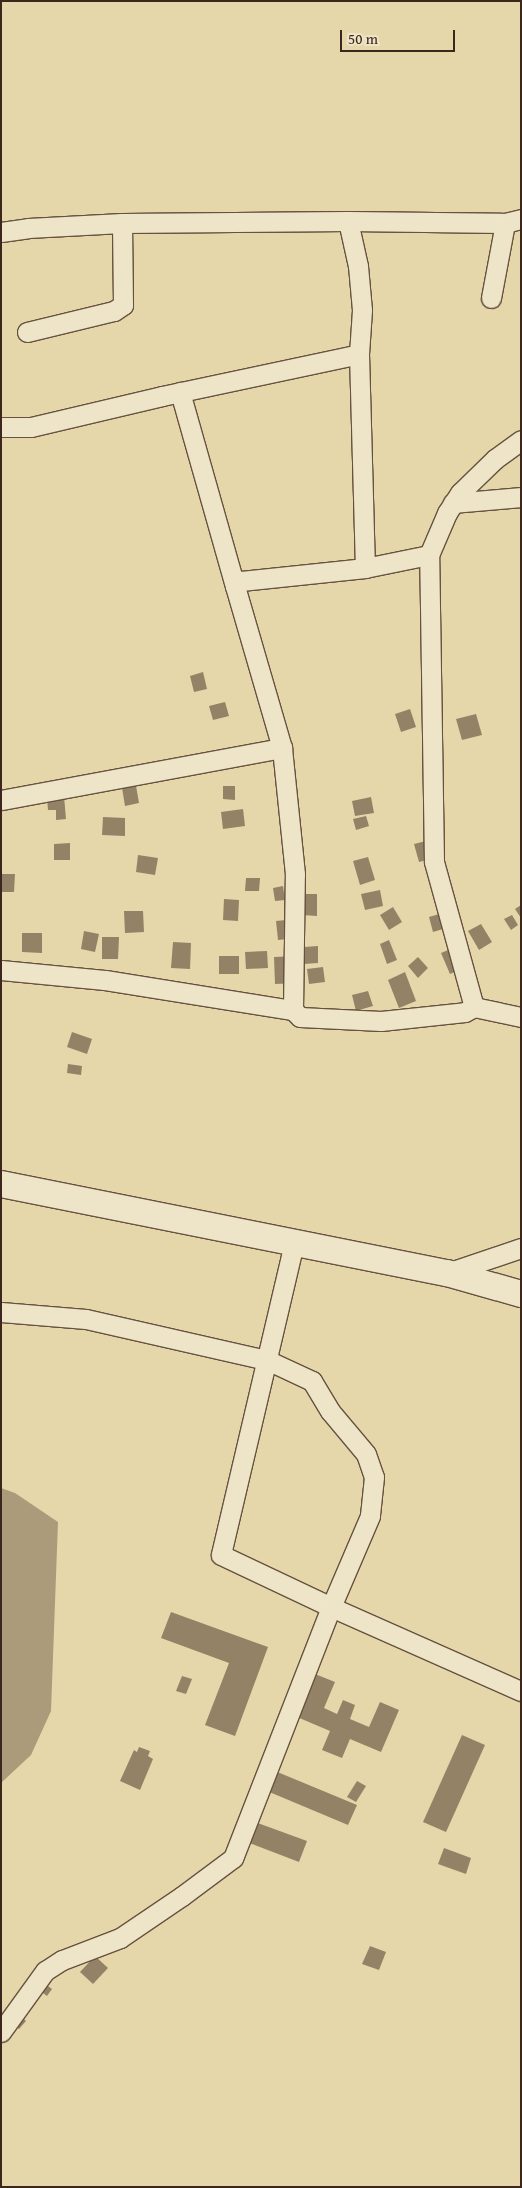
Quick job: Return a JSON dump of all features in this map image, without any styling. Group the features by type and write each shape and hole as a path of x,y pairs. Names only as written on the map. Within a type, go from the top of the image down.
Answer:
{"main road":[{"path":"1,1184 447,1273 521,1294"}],"street":[{"path":"348,221 358,266 362,310 359,354 365,568"},
{"path":"1,232 28,228 122,223 513,221 491,298"},
{"path":"28,332 114,312 123,305 122,223"},
{"path":"1,427 31,427 180,392 359,354"},
{"path":"180,392 282,748 295,874 293,1010"},
{"path":"474,1007 434,862 429,555 447,512 460,493 495,459 521,440"},
{"path":"453,503 521,497"},
{"path":"235,586 241,581 365,568 429,555"},
{"path":"1,800 282,748"},
{"path":"1,970 105,980 293,1010 300,1017 381,1022 465,1012 474,1007 521,1017"},
{"path":"294,1242 221,1555 331,1607 521,1691"},
{"path":"447,1273 521,1248"},
{"path":"1,1312 86,1320 267,1360 312,1381 330,1411 366,1454 374,1477 370,1516 331,1607 233,1858 182,1896 120,1938 62,1960 45,1971 1,2032"}],"shaded area":[{"path":"1,1488 15,1493 58,1522 51,1711 31,1755 1,1783"}],"building":[{"path":"203,672 207,689 194,692 190,676"},
{"path":"225,702 229,716 213,720 209,706"},
{"path":"410,709 416,727 401,732 395,714"},
{"path":"476,714 482,735 462,740 456,719"},
{"path":"135,780 139,803 125,806 121,782"},
{"path":"223,786 235,786 235,800 223,799"},
{"path":"64,796 66,819 56,820 56,810 48,810 47,798"},
{"path":"371,797 374,813 355,816 352,801"},
{"path":"243,809 245,826 223,829 221,812"},
{"path":"366,816 369,826 356,830 353,819"},
{"path":"103,817 125,818 125,836 102,835"},
{"path":"426,841 431,859 419,862 414,844"},
{"path":"70,843 70,860 54,860 54,844"},
{"path":"138,855 158,858 155,875 136,872"},
{"path":"368,857 375,880 360,885 353,861"},
{"path":"1,874 15,874 14,892 1,892"},
{"path":"246,878 260,878 259,891 245,891"},
{"path":"283,886 285,900 275,901 273,888"},
{"path":"380,890 383,906 365,910 361,894"},
{"path":"302,894 317,894 317,916 302,915"},
{"path":"224,899 239,900 238,921 223,920"},
{"path":"521,905 521,918 515,909"},
{"path":"393,907 402,922 389,930 380,915"},
{"path":"124,911 143,911 144,932 125,933"},
{"path":"446,912 450,927 433,932 429,917"},
{"path":"512,915 518,925 511,930 504,919"},
{"path":"296,919 298,938 278,940 276,921"},
{"path":"481,924 492,942 479,950 468,931"},
{"path":"84,931 99,934 95,952 81,949"},
{"path":"22,933 42,933 42,953 22,952"},
{"path":"102,937 119,937 118,959 102,959"},
{"path":"389,940 397,960 387,964 380,944"},
{"path":"173,942 191,943 190,969 171,968"},
{"path":"318,946 318,963 304,964 304,947"},
{"path":"453,948 462,969 450,974 441,953"},
{"path":"267,951 268,968 246,969 245,952"},
{"path":"219,956 239,956 239,974 219,974"},
{"path":"296,956 297,983 275,984 274,957"},
{"path":"418,957 428,968 418,978 408,966"},
{"path":"323,967 325,982 309,984 307,969"},
{"path":"405,972 416,1001 399,1008 388,980"},
{"path":"368,991 373,1006 356,1011 352,995"},
{"path":"72,1032 92,1039 87,1054 67,1047"},
{"path":"68,1064 82,1066 81,1075 67,1073"},
{"path":"171,1612 268,1647 235,1736 205,1725 229,1663 161,1638"},
{"path":"315,1674 335,1682 324,1708 337,1714 343,1700 355,1705 350,1719 369,1727 380,1702 399,1710 381,1752 350,1739 342,1758 322,1750 330,1731 297,1717"},
{"path":"182,1676 192,1679 186,1694 176,1691"},
{"path":"462,1735 485,1745 446,1832 423,1822"},
{"path":"139,1747 150,1751 148,1756 153,1759 140,1790 120,1781 134,1750 137,1752"},
{"path":"275,1771 357,1805 348,1825 267,1791"},
{"path":"357,1781 366,1786 356,1802 347,1797"},
{"path":"255,1822 307,1841 299,1862 247,1842"},
{"path":"444,1848 471,1858 466,1874 438,1864"},
{"path":"370,1946 386,1952 379,1970 362,1964"},
{"path":"95,1956 108,1968 93,1984 80,1972"},
{"path":"44,1983 52,1989 47,1996 39,1990"},
{"path":"18,2013 26,2021 19,2029 10,2022"}]}
